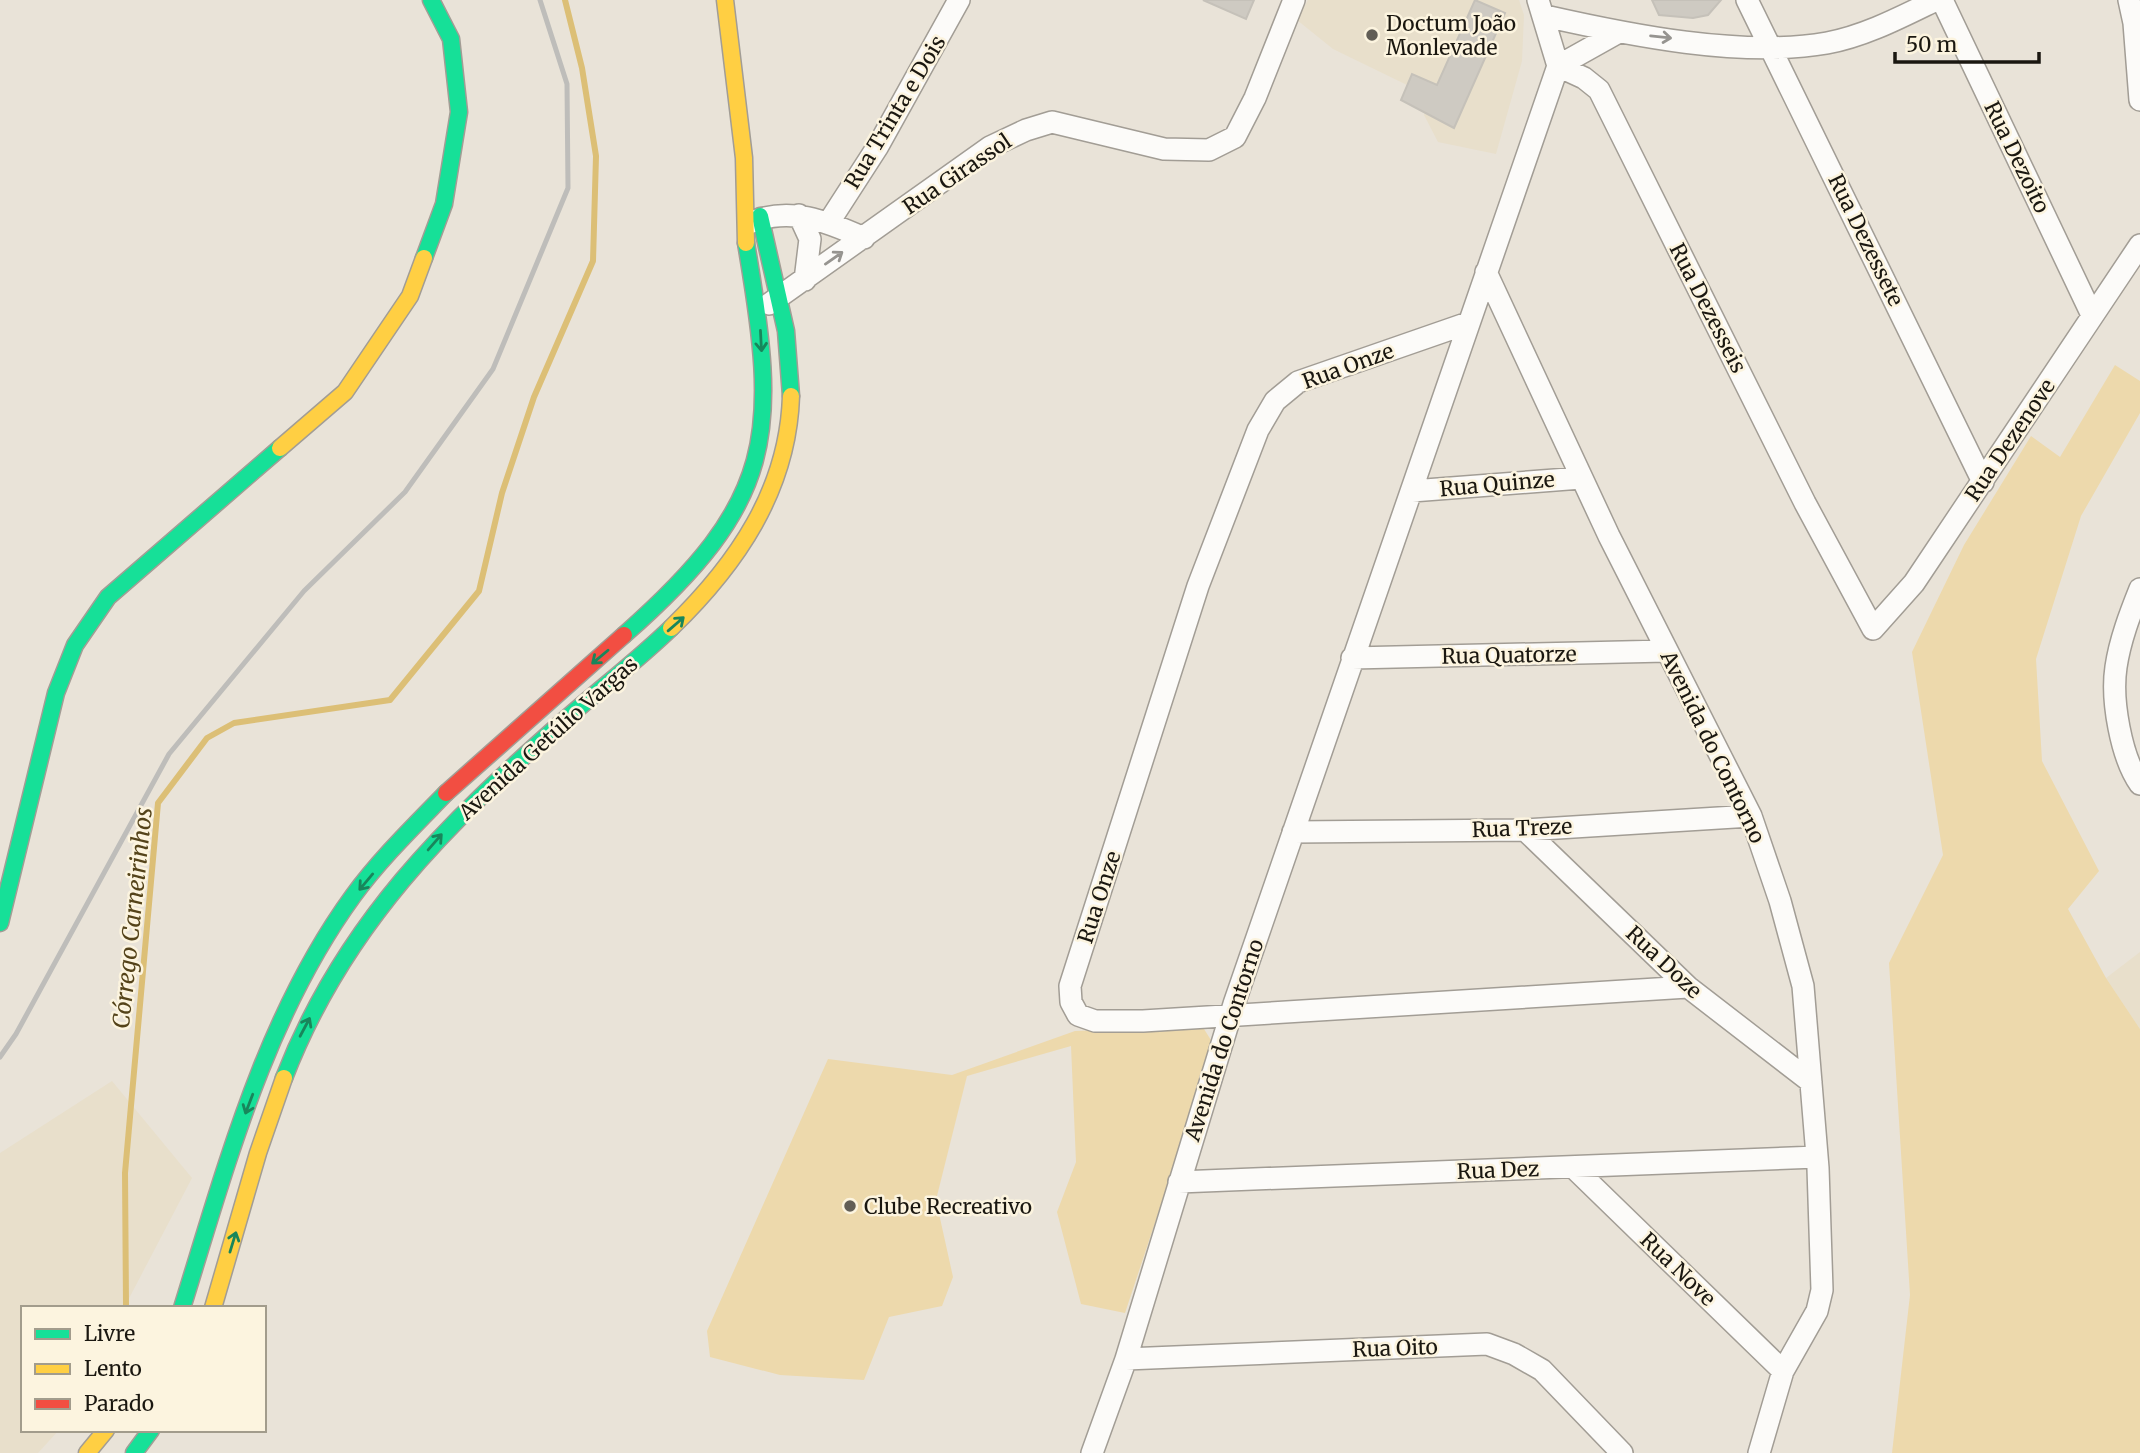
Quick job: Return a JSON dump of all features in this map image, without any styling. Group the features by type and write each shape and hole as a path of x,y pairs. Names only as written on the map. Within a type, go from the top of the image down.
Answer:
{"main road":[{"path":"0,923 56,693 75,645 108,597 345,392 377,349 410,296 444,204 459,112 451,39 430,0"},
{"name":"Avenida Getúlio Vargas","path":"182,1306 232,1148 268,1052 312,960 354,896 408,832 557,693 631,631 684,580 715,541 746,486 758,455 764,411 753,222 744,160 730,6"},
{"name":"Avenida Getúlio Vargas","path":"214,1306 276,1101 299,1037 335,970 373,914 453,822 705,599 743,549 768,499 787,445 790,391 781,298 753,222"},
{"path":"631,631 647,650"},
{"path":"87,1453 104,1432"},
{"path":"134,1453 150,1432"}],"street":[{"name":"Rua Trinta e Dois","path":"829,222 878,146 959,0"},
{"name":"Rua Girassol","path":"759,310 781,298 990,147 1026,130 1052,122 1164,149 1209,150 1235,137 1255,98 1294,0"},
{"name":"Rua Dezessete","path":"1747,0 1983,482"},
{"path":"1542,8 1617,33 1772,48 1827,43 1866,32 1936,0"},
{"name":"Rua Dezoito","path":"1942,0 2092,314"},
{"path":"2129,0 2134,23 2140,100"},
{"path":"1542,8 1558,66 1617,33"},
{"name":"Avenida do Contorno","path":"1092,1453 1126,1359 1229,1018 1558,66"},
{"name":"Rua Dezesseis","path":"1558,66 1584,78 1598,90 1805,503 1873,629"},
{"path":"799,215 810,239 806,280"},
{"path":"753,222 799,215 829,222 864,238"},
{"name":"Rua Dezenove","path":"1873,629 1914,583 2140,245"},
{"name":"Avenida do Contorno","path":"1486,272 1581,478 1751,816 1780,901 1804,986 1818,1157 1822,1290 1817,1311 1783,1371 1759,1453"},
{"name":"Rua Onze","path":"1468,323 1298,382 1275,401 1258,430 1198,586 1070,986 1071,1002 1078,1015 1095,1021 1229,1018 1688,987"},
{"name":"Rua Quinze","path":"1412,491 1581,478"},
{"path":"2140,589 2126,626 2115,669 2118,727 2134,775 2140,784"},
{"name":"Rua Quatorze","path":"1352,658 1667,652"},
{"name":"Rua Treze","path":"1293,832 1525,830 1751,816"},
{"name":"Rua Doze","path":"1525,830 1688,987 1811,1082"},
{"name":"Rua Dez","path":"1179,1182 1818,1157"},
{"name":"Rua Nove","path":"1573,1167 1783,1371"},
{"name":"Rua Oito","path":"1126,1359 1487,1344 1514,1354 1542,1370 1622,1453"}],"shaded area":[{"path":"1308,0 1519,0 1524,15 1522,61 1496,154 1438,142 1424,115 1426,110 1401,100 1407,85 1333,49 1297,20"},
{"path":"2115,365 2140,381 2140,413 2081,516 2036,659 2042,761 2099,871 2068,909 2106,978 2140,1029 2140,1453 1892,1453 1910,1295 1889,963 1943,855 1912,652 1964,545 2031,436 2060,457"},
{"path":"2140,952 2140,1029 2106,978"},
{"name":"Clube Recreativo","path":"1189,1027 1204,1029 1214,1045 1125,1313 1081,1304 1057,1212 1076,1162 1071,1046 967,1076 936,1200 953,1277 942,1306 889,1317 864,1380 780,1375 710,1357 707,1331 828,1059 952,1075 1075,1031"},
{"path":"112,1081 192,1178 125,1306 21,1306 21,1432 57,1432 38,1453 0,1453 0,1153"}],"building":[{"path":"1203,0 1254,0 1246,19"},
{"path":"1475,0 1505,13 1454,128 1401,100 1412,74 1437,85"},
{"path":"1652,0 1721,0 1708,15 1693,18 1659,15"}],"waterway":[{"name":"Córrego Carneirinhos","path":"126,1305 125,1173 158,803 207,738 234,723 390,700 479,591 502,493 534,397 593,261 596,156 582,68 565,0"}],"railway":[{"path":"0,1057 16,1034 169,754 304,591 405,492 493,369 568,188 567,84 540,0"}],"traffic: fast":[{"path":"424,258 444,204 459,112 451,39 431,0"},
{"path":"760,216 786,331 791,396"},
{"path":"624,635 675,587 712,544 739,503 755,461 762,416 762,367 757,310 746,243"},
{"path":"0,923 56,693 75,645 108,597 280,448"},
{"path":"284,1078 308,1023 336,972 402,880 480,797 671,628"},
{"path":"183,1306 251,1094 295,992 322,943 363,882 446,793"},
{"path":"134,1453 150,1432"}],"traffic: slow":[{"path":"725,0 744,158 746,243"},
{"path":"280,448 345,392 410,296 424,258"},
{"path":"671,628 717,578 755,523 780,463 788,430 791,396"},
{"path":"214,1306 258,1153 284,1078"},
{"path":"87,1453 104,1432"}],"traffic: jam":[{"path":"446,793 624,635"}],"place":[{"name":"Doctum João Monlevade","path":"1372,35"},
{"name":"Clube Recreativo","path":"850,1206"}]}
